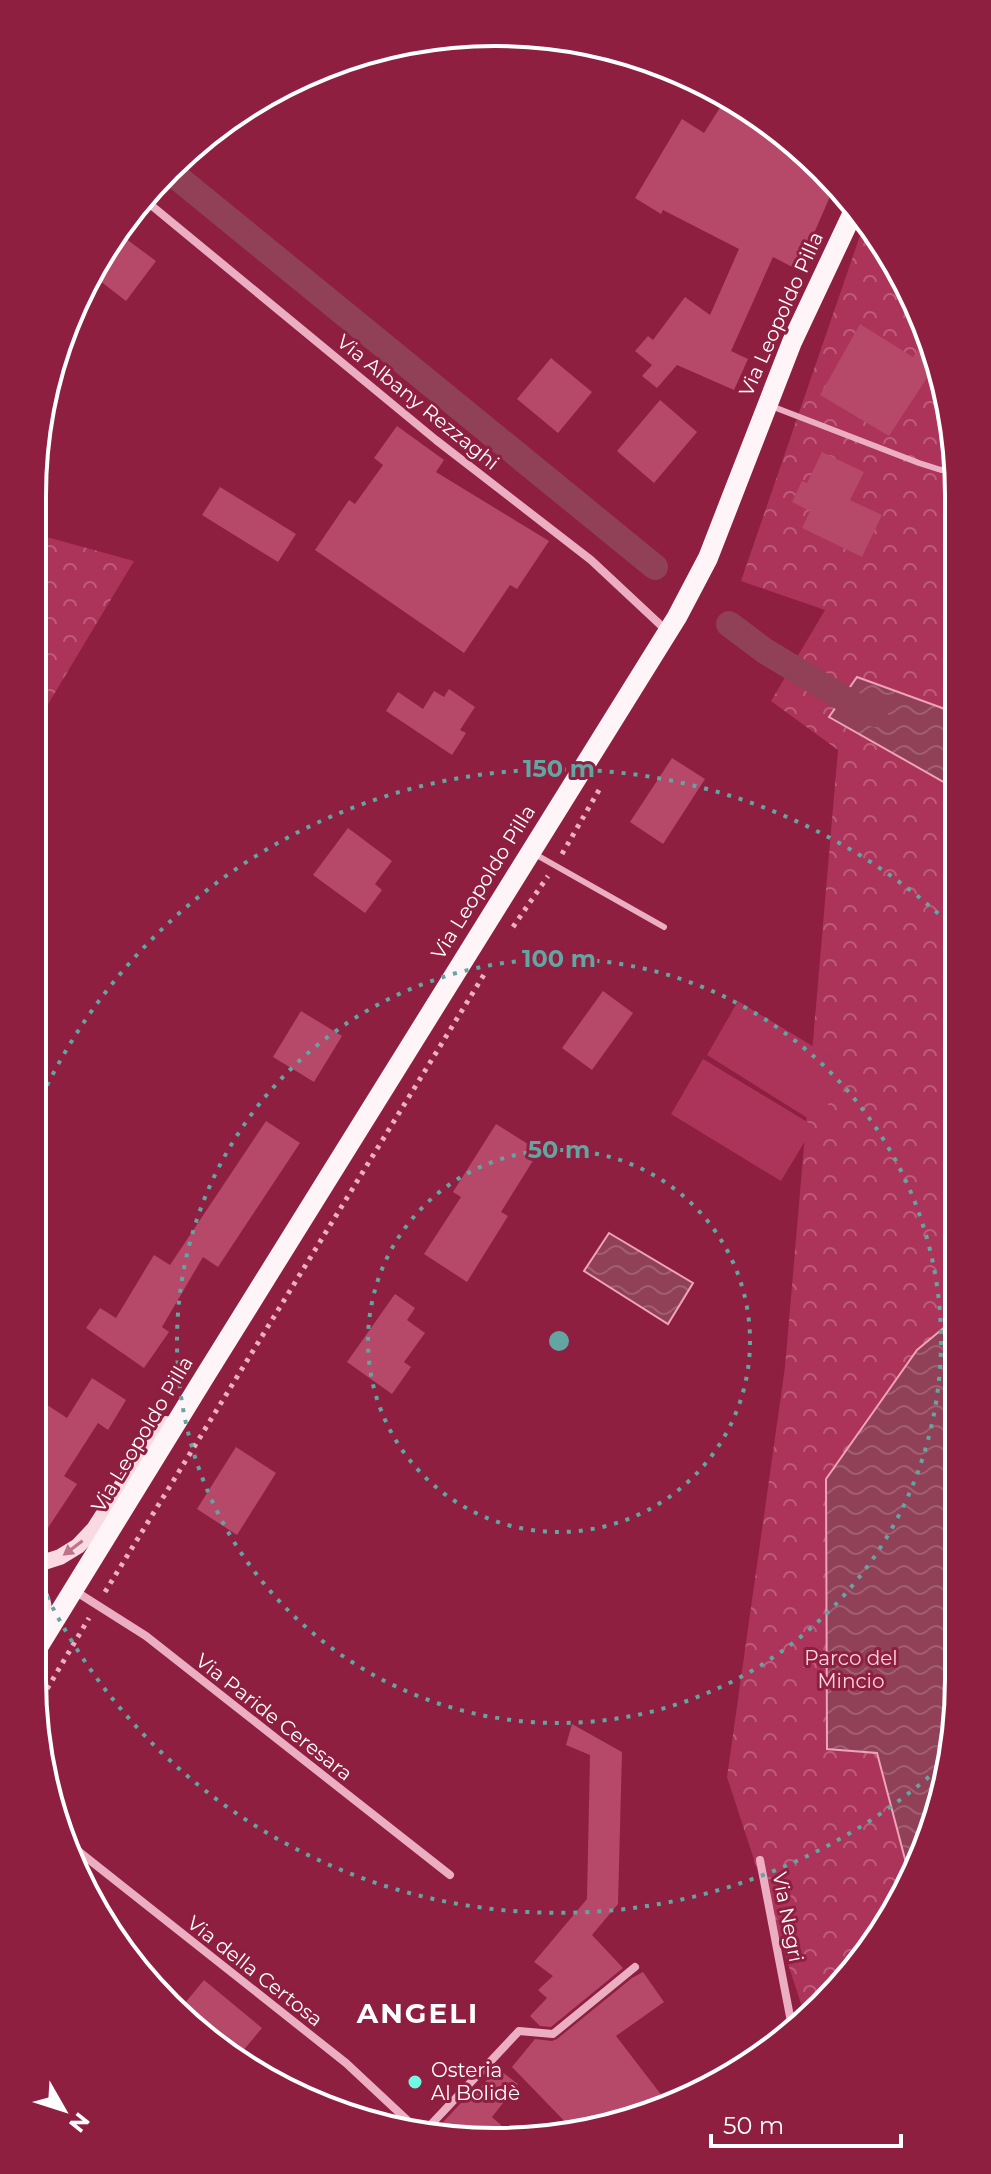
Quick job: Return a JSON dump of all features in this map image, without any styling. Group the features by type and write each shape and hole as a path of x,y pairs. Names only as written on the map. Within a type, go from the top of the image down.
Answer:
{"main road":[{"name":"Via Leopoldo Pilla","path":"46,1621 75,1590 672,624 708,558 809,302 850,219"},
{"path":"46,1562 78,1546 94,1529 138,1460 205,1376"}],"street":[{"name":"Via Albany Rezzaghi","path":"152,206 436,440 672,624"},
{"name":"Via Paride Ceresara","path":"75,1590 146,1636 450,1875"},
{"name":"Via della Certosa","path":"81,1853 346,2063 405,2118"},
{"name":"Via Negri","path":"760,1860 790,2018"},
{"path":"432,2123 519,2031 553,2034 635,1967"}],"lane":[{"path":"767,405 919,463 944,469"},
{"path":"530,851 664,927"}],"green space":[{"name":"Parco del Mincio","path":"861,234 885,271 911,323 930,379 944,466 945,1678 936,1766 930,1795 911,1851 869,1928 833,1975 802,2007 727,1777 785,1367 838,750 771,701 825,610 741,581"},
{"path":"46,537 134,561 46,708"},
{"path":"738,1001 849,1068 817,1124 707,1055"},
{"path":"703,1059 814,1126 781,1181 671,1114"}],"water":[{"path":"857,677 945,709 945,783 829,717"},
{"path":"609,1233 693,1283 668,1324 584,1271"},
{"path":"945,1327 944,1708 930,1795 906,1862 877,1753 827,1749 826,1479 917,1350"}],"building":[{"path":"721,106 769,139 830,196 798,270 773,257 731,351 748,359 734,390 677,365 657,388 642,376 652,365 635,351 648,336 653,340 685,297 710,315 739,249 663,210 661,214 635,198 682,119 704,133"},
{"path":"127,239 156,261 126,301 100,281"},
{"path":"860,324 913,357 919,347 929,375 889,436 820,395"},
{"path":"551,358 592,392 558,433 517,399"},
{"path":"660,400 697,432 654,483 617,451"},
{"path":"397,426 444,460 436,472 549,541 517,589 510,585 464,653 315,550 349,500 355,504 383,465 374,458"},
{"path":"822,452 864,472 850,500 882,515 862,557 802,528 810,511 792,502 802,481 807,483"},
{"path":"220,487 296,534 278,562 202,515"},
{"path":"449,689 475,707 460,730 466,733 452,755 386,711 398,692 423,709 434,691 444,697"},
{"path":"672,758 705,779 663,844 630,822"},
{"path":"348,828 392,861 375,884 382,890 365,913 313,875"},
{"path":"603,991 633,1013 592,1070 562,1048"},
{"path":"301,1011 342,1036 314,1082 273,1057"},
{"path":"266,1121 300,1143 218,1267 203,1257 162,1327 169,1332 144,1368 86,1328 100,1308 116,1318 154,1255 170,1265"},
{"path":"496,1124 539,1151 501,1212 508,1216 467,1282 424,1254 461,1197 453,1192"},
{"path":"395,1294 415,1308 407,1320 425,1333 404,1362 411,1367 392,1394 347,1362"},
{"path":"92,1378 126,1400 108,1430 98,1423 64,1476 77,1484 46,1531 46,1404 67,1418"},
{"path":"236,1447 276,1473 237,1535 197,1509"},
{"path":"572,1724 622,1752 618,1904 592,1935 623,1968 551,2027 540,2026 530,2016 547,1998 538,1990 553,1976 534,1962 587,1899 590,1755 566,1745"},
{"path":"643,1972 664,2002 616,2036 662,2096 612,2113 565,2122 512,2067 535,2039 557,2039"},
{"path":"204,1980 262,2028 243,2050 185,2003"},
{"path":"497,2068 518,2084 492,2117 504,2128 441,2124 473,2090 476,2093"}],"waterway":[{"path":"178,178 655,567"},
{"path":"729,624 765,651 861,709 875,714"}],"place":[{"name":"Osteria Al Bolidè","path":"415,2082"}],"district":[{"name":"ANGELI","path":"418,2013"}]}
